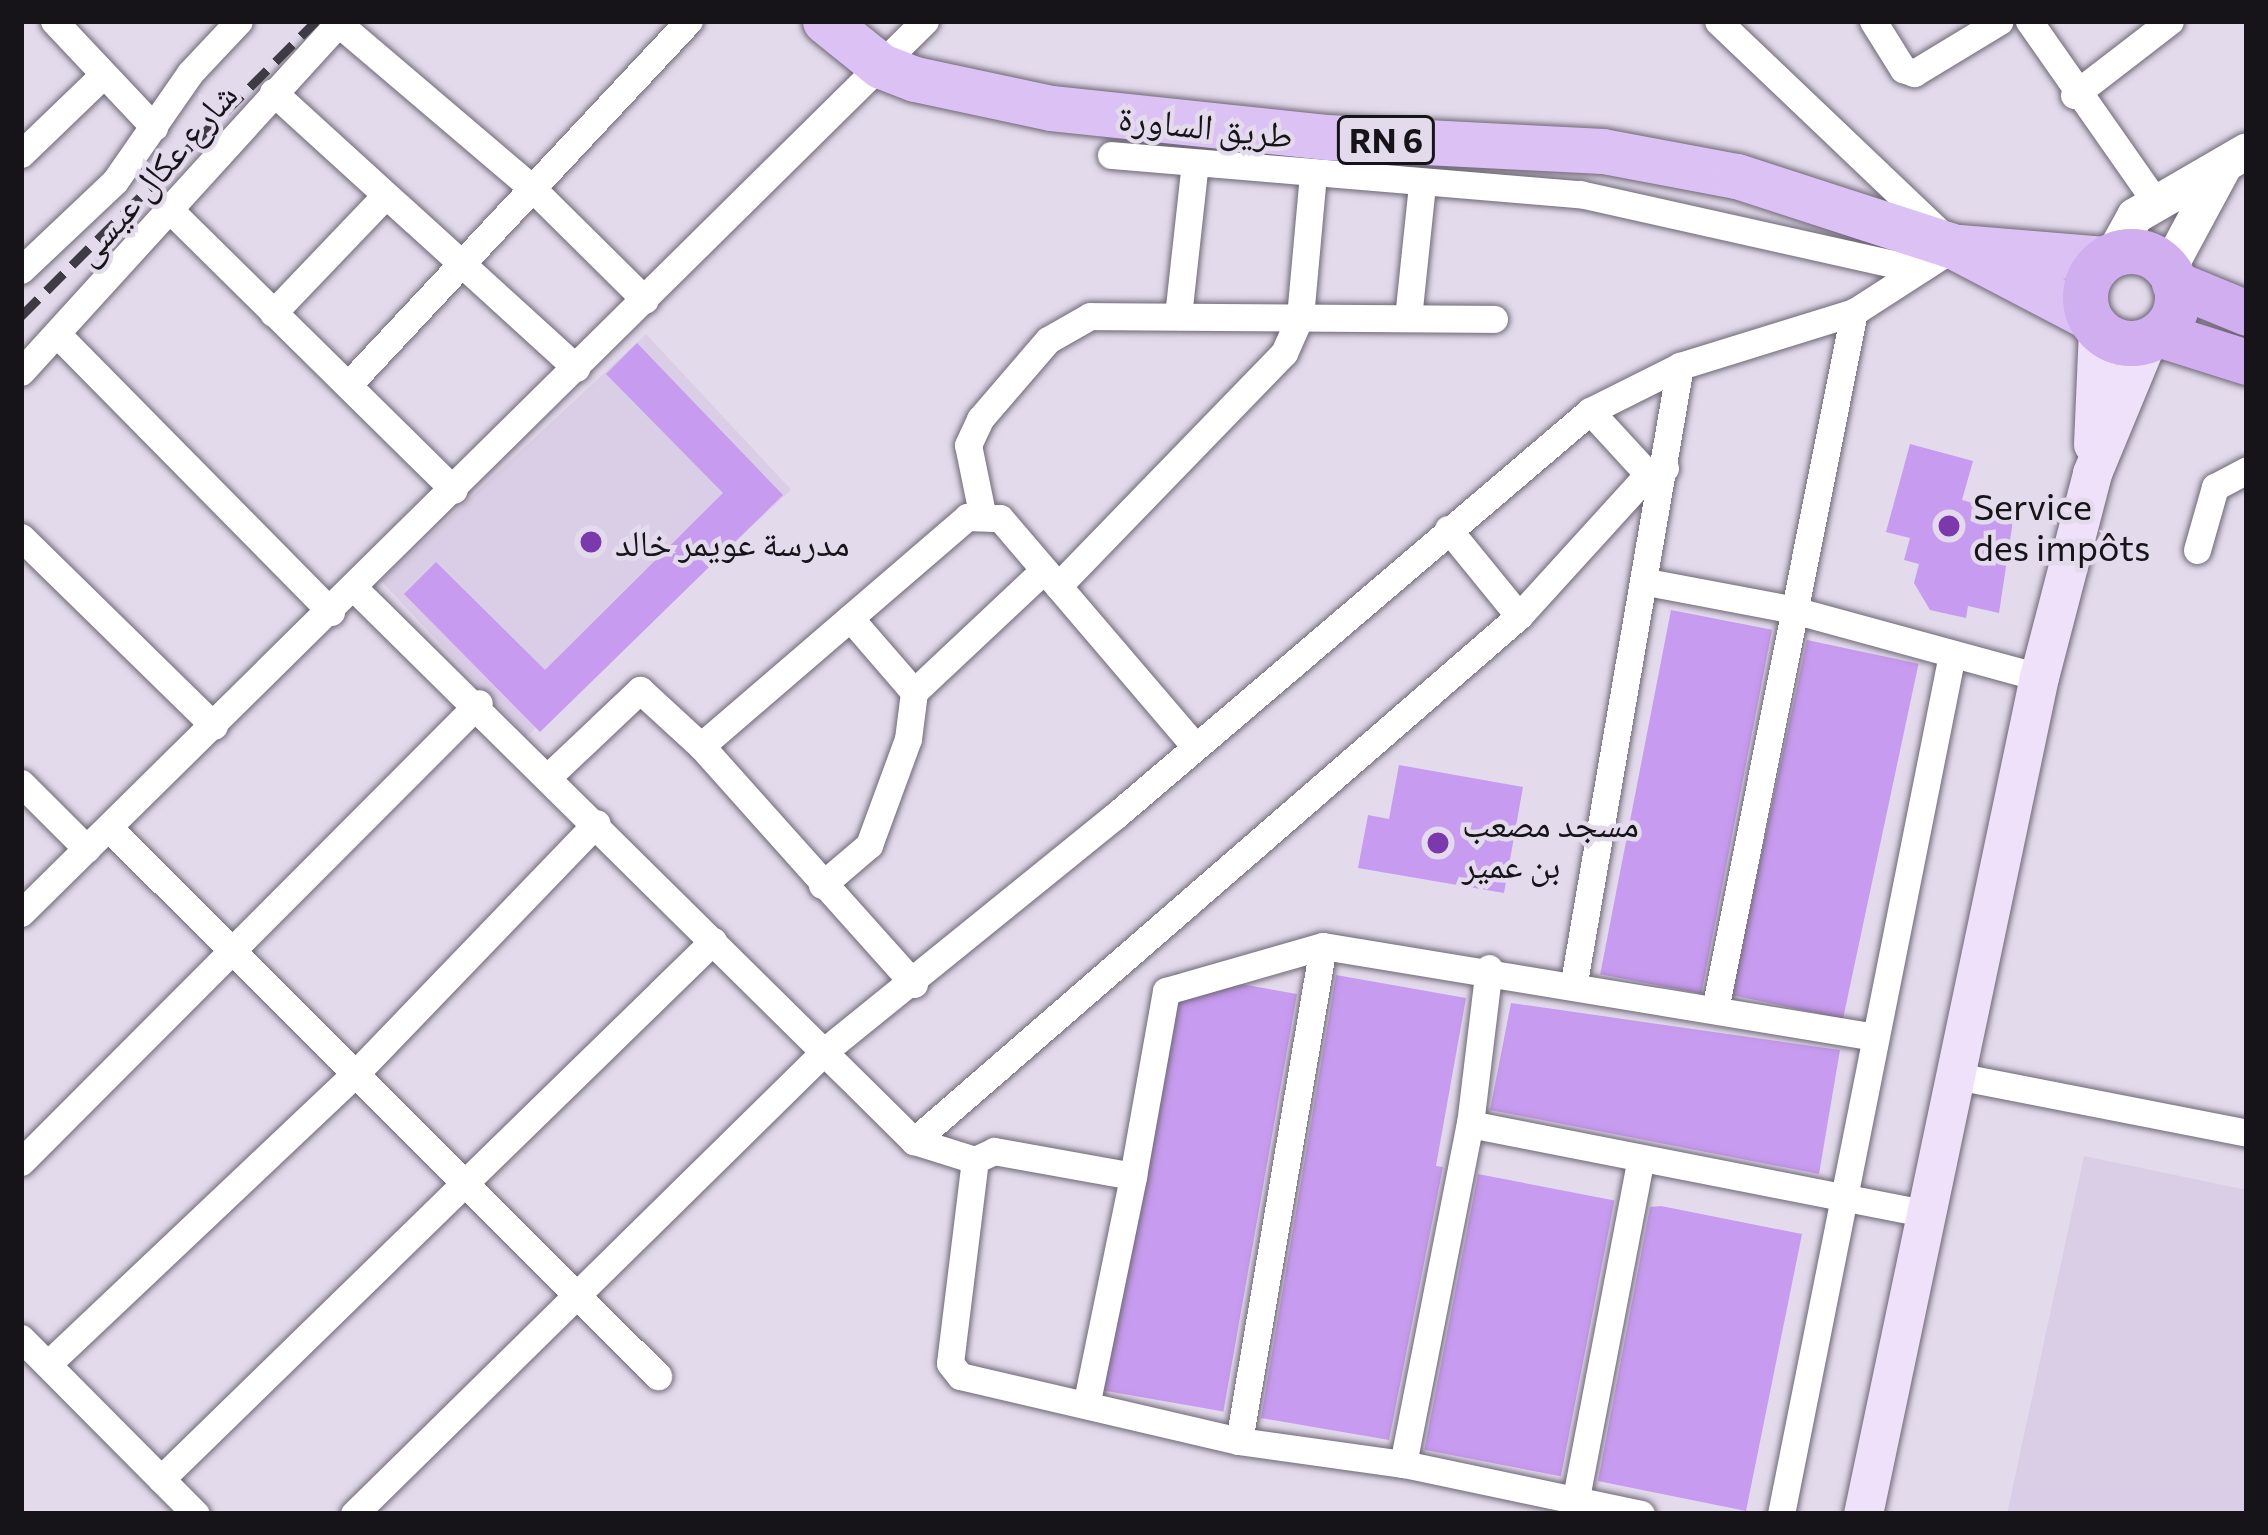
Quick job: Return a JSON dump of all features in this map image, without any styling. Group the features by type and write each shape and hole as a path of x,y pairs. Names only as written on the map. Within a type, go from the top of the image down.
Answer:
{"highway":[{"path":"2247,314 2171,276 2144,252 2109,256 2088,279 2094,323 2122,342 2152,337 2247,362"},
{"path":"2152,337 2174,311 2171,276"}],"main road":[{"name":"طريق الساورة","path":"825,21 880,66 1052,108 1182,124 1603,151 1737,176 1955,247"},
{"name":"RN 6","path":"1955,247 2109,256"},
{"name":"RN 6","path":"1955,247 2094,323"},
{"path":"2092,473 2094,323"},
{"path":"1863,1514 2039,677 2092,473 2152,337"}],"street":[{"path":"55,21 154,127"},
{"path":"21,270 115,181 238,21"},
{"path":"348,385 465,266 689,21"},
{"path":"21,913 332,612 925,21"},
{"path":"354,1514 826,1048 914,984 1590,410 1680,366 1854,311 1955,247 1718,21"},
{"path":"1873,21 1903,69 1914,73 2000,21"},
{"path":"2029,21 2074,95 2155,201"},
{"path":"2074,95 2170,21"},
{"path":"339,22 534,190 646,300"},
{"name":"شارع عكال عيسى","path":"21,372 339,22"},
{"path":"21,154 102,76"},
{"path":"273,92 576,368"},
{"path":"1111,155 1422,185 1580,194 1915,269"},
{"path":"1178,316 1195,163"},
{"path":"2109,256 2135,216 2155,201 2240,164"},
{"path":"2171,276 2240,164"},
{"path":"822,885 869,845 908,739 914,692 1051,578 1264,376 1300,317 1313,175"},
{"path":"1408,318 1422,185"},
{"path":"273,313 385,196"},
{"path":"171,211 454,490"},
{"path":"1714,1010 1790,609 1854,311"},
{"path":"982,513 968,445 1002,388 1048,340 1090,316 1494,319"},
{"path":"58,335 332,612"},
{"path":"1574,982 1647,582 1656,471 1680,366"},
{"path":"1590,410 1656,471"},
{"path":"2197,550 2215,488 2247,470"},
{"path":"914,1141 1519,616 1656,471"},
{"path":"700,746 967,518 982,513 1000,518 1195,746"},
{"path":"1448,529 1519,616"},
{"path":"21,537 214,726"},
{"path":"1647,582 1790,609 2039,677"},
{"path":"355,589 479,704 914,1141 975,1160 994,1150 1133,1176"},
{"path":"850,618 914,692"},
{"path":"1780,1514 1952,654"},
{"path":"550,775 640,690 700,746 914,984"},
{"path":"21,1162 479,704"},
{"path":"21,783 87,849"},
{"path":"48,1364 358,1071 597,823"},
{"path":"109,828 236,947 658,1376"},
{"path":"161,1479 713,941"},
{"path":"1087,1401 1166,992 1323,946 1574,982 1875,1037"},
{"path":"1239,1442 1323,946"},
{"path":"1402,1465 1470,1124 1489,968"},
{"path":"1958,1076 2247,1133"},
{"path":"1470,1124 1925,1213"},
{"path":"1575,1503 1641,1158"},
{"path":"975,1160 951,1371 1239,1442 1402,1465 1641,1514"},
{"path":"21,1338 196,1514"}],"shaded area":[{"name":"مدرسة عويمر خالد","path":"646,334 791,490 527,737 381,581"},
{"path":"2084,1156 2247,1190 2247,1514 2007,1514"}],"building":[{"path":"637,343 783,495 540,732 404,594 436,562 545,670 723,493 606,374"},
{"name":"Service des impôts","path":"1910,444 1973,461 1962,500 2014,514 1999,613 1968,606 1966,618 1930,610 1914,583 1919,564 1904,560 1910,538 1886,532"},
{"path":"1671,610 1772,630 1701,994 1600,974"},
{"path":"1807,640 1919,664 1843,1019 1732,995"},
{"name":"مسجد مصعب بن عمير","path":"1399,765 1523,787 1504,893 1358,868 1368,815 1389,819"},
{"path":"1176,973 1297,994 1223,1412 1102,1390"},
{"path":"1336,975 1466,998 1436,1166 1443,1167 1389,1440 1261,1418"},
{"path":"1511,1003 1840,1050 1819,1174 1490,1110"},
{"path":"1478,1174 1614,1201 1561,1476 1424,1450"},
{"path":"1650,1207 1802,1234 1746,1511 1598,1481"}],"railway":[{"path":"21,316 316,21"}],"place":[{"name":"Service des impôts","path":"1949,526"},
{"name":"مدرسة عويمر خالد","path":"591,542"},
{"name":"مسجد مصعب بن عمير","path":"1438,843"}]}
